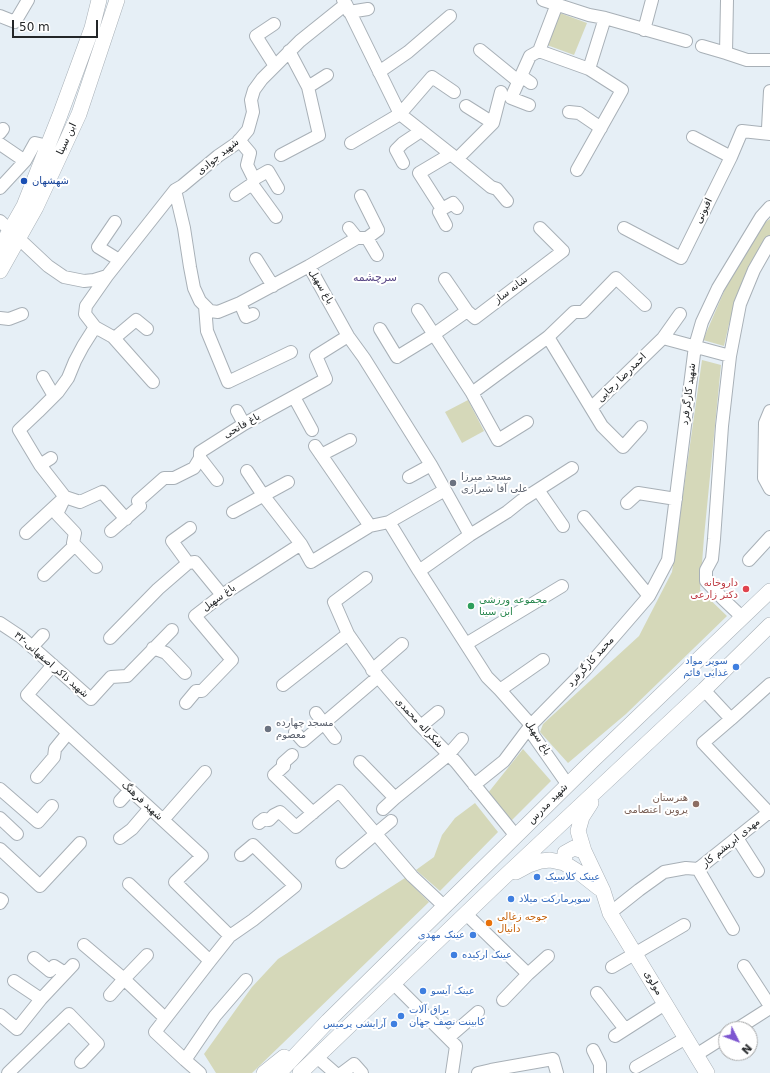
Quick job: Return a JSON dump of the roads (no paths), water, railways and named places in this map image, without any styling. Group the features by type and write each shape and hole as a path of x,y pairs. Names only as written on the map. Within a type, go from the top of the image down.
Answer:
{"main road":[{"name":"ابن سینا","path":"0,248 24,206 48,146 92,28 99,0"},
{"name":"ابن سینا","path":"0,271 6,261 9,230 36,208 79,114 117,0"},
{"path":"48,146 63,149"},
{"name":"شهید مدرس","path":"328,1020 568,785 770,591"},
{"path":"300,1073 502,878 704,690 770,625"},
{"name":"مولوی","path":"605,782 582,817 578,831 584,851 603,891 610,913 707,1073"},
{"path":"564,863 565,853 570,850 574,848 584,851"},
{"path":"502,878 529,865 550,860 564,863 580,873 603,891"},
{"path":"264,1073 328,1020"},
{"path":"279,1073 328,1020"},
{"path":"307,1073 340,1035"}],"street":[{"path":"0,16 15,22 28,0"},
{"path":"543,0 589,15 605,18 686,41"},
{"path":"644,30 652,0"},
{"path":"726,53 727,0"},
{"path":"529,105 511,98 530,56 538,51 557,4"},
{"path":"346,6 368,9"},
{"path":"346,6 400,114 491,187 497,189 507,201"},
{"name":"شهید جوادی","path":"153,382 113,337 96,327 85,314 86,306 119,260 175,190 236,143 248,130 253,112 251,100 254,90 262,79 300,40 346,6"},
{"path":"379,72 408,52 450,16"},
{"path":"589,69 605,18"},
{"path":"274,24 256,36 275,66"},
{"path":"702,46 747,60 770,60"},
{"path":"480,50 519,78 531,83"},
{"path":"281,155 319,135 308,87 289,51"},
{"path":"538,51 589,69 622,90 577,170"},
{"path":"308,87 327,75"},
{"path":"351,143 400,114 432,77 454,92"},
{"path":"770,91 768,128 770,132"},
{"path":"442,209 419,174 454,156 493,123 501,92"},
{"path":"466,106 493,123"},
{"path":"569,112 579,113 601,128"},
{"path":"403,163 396,150 402,143 421,131"},
{"name":"افیونی","path":"624,228 680,258 731,157 742,131 770,132"},
{"path":"693,137 731,157"},
{"path":"239,140 250,153 247,165 253,181 276,217"},
{"path":"0,188 25,161 35,143 48,146"},
{"path":"0,144 25,161"},
{"path":"236,195 268,171 278,188"},
{"path":"175,190 184,228 194,288 200,301 205,306 207,331 228,382 291,352"},
{"path":"309,266 378,230 361,196"},
{"path":"446,225 439,212 453,203 456,208"},
{"name":"شهید کارگرفرد","path":"649,596 668,560 695,346 702,322 718,288 761,217 770,207"},
{"path":"115,222 98,247 119,260"},
{"path":"349,228 362,238 377,254"},
{"name":"شانه ساز","path":"467,312 475,318 563,251 540,228"},
{"path":"9,230 48,266 64,276 84,281 107,276"},
{"path":"742,617 706,581 706,570 712,559 722,426 730,356 740,304 754,270 770,242"},
{"path":"256,259 273,286"},
{"name":"باغ سهیل","path":"205,306 210,310 218,312 240,304 309,266 348,336 364,358 431,465 470,535"},
{"path":"472,393 548,337 574,312 583,312 616,278 646,305"},
{"path":"380,329 398,357 467,312 445,280"},
{"path":"240,304 246,317 253,314"},
{"path":"418,310 472,393 498,440 527,422"},
{"path":"0,318 8,319 22,314"},
{"name":"احمدرضا رجایی","path":"548,337 592,408 663,338 680,314"},
{"path":"113,337 117,336 136,320 147,329"},
{"path":"96,327 82,346 68,378 54,396 19,430 40,465 65,497 80,502 102,492 126,519"},
{"name":"باغ فاتحی","path":"111,531 140,506 138,501 164,478 174,478 194,468 200,458 200,452 244,424 326,379 316,356 348,336"},
{"path":"663,338 730,356"},
{"path":"43,377 54,396"},
{"path":"294,397 312,430"},
{"path":"592,408 602,426 623,447 641,427"},
{"path":"237,411 244,424"},
{"path":"770,411 765,423 764,478 770,489"},
{"path":"350,440 318,450 370,526"},
{"path":"40,465 51,458"},
{"path":"200,458 217,480"},
{"path":"409,477 431,465"},
{"path":"419,571 470,535 572,468"},
{"path":"247,470 263,495 301,544 311,562 370,526 389,522 445,490"},
{"path":"233,512 288,482"},
{"path":"538,490 563,526"},
{"path":"628,503 638,492 676,499"},
{"path":"26,534 65,497"},
{"path":"65,497 58,514 75,533 73,543 96,567"},
{"path":"584,517 649,596"},
{"name":"باغ سهیل","path":"389,522 487,677 531,725 533,735 568,785"},
{"path":"188,563 172,541 190,528"},
{"path":"749,560 770,538"},
{"name":"باغ سهیل","path":"186,703 196,691 202,691 232,660 195,616 222,595 301,544"},
{"path":"44,575 75,545"},
{"path":"110,638 158,589 188,563 195,562 222,595"},
{"name":"شکراله محمدی","path":"366,578 334,602 348,634 375,673 421,726 448,754 516,836"},
{"path":"466,644 562,586"},
{"name":"محمد کارگرفرد","path":"474,785 504,761 531,725 585,670 649,596"},
{"name":"۳۲-شهید ذاکر اصفهانی","path":"0,623 21,637 91,699 111,677 127,676 172,630"},
{"path":"283,685 348,634"},
{"path":"32,647 43,635"},
{"path":"295,732 302,741 320,718 375,673 402,644"},
{"path":"154,648 166,653 185,673"},
{"path":"500,690 543,660"},
{"name":"شهید فرهنگ","path":"53,665 27,695 202,856 175,882 230,936"},
{"path":"769,813 703,743 731,720 770,684"},
{"path":"704,690 731,720"},
{"path":"421,726 438,712"},
{"path":"320,718 335,738"},
{"path":"37,777 54,757 55,749 68,733"},
{"path":"383,809 448,754 462,739"},
{"path":"292,755 283,763 284,766 274,775 313,813"},
{"path":"360,762 395,798"},
{"path":"162,820 205,772"},
{"path":"0,789 38,822 52,806"},
{"path":"120,801 130,790"},
{"path":"259,823 264,819 269,820 280,812 296,828 340,791 412,876 445,907"},
{"path":"120,838 132,829 150,808"},
{"name":"مهدی ابریشم کار","path":"610,913 664,872 686,868 698,869 769,813"},
{"path":"0,818 17,834"},
{"path":"342,862 391,821"},
{"path":"737,838 758,871"},
{"path":"0,849 40,886 80,844"},
{"path":"200,1073 155,1032 230,936 253,920 295,886 253,845 241,856"},
{"path":"698,869 733,929"},
{"path":"130,884 210,961"},
{"path":"0,899 2,900 0,903"},
{"path":"466,914 528,974"},
{"path":"612,967 684,925"},
{"path":"84,945 124,978 165,1018"},
{"path":"110,995 124,978 147,955"},
{"path":"503,1000 548,956"},
{"path":"0,1015 17,1029 41,999 69,969 54,966 50,970 34,958"},
{"path":"744,966 770,1007 749,1021"},
{"path":"185,1060 215,1016 246,980"},
{"path":"14,981 41,999"},
{"path":"394,983 456,1046 452,1073"},
{"path":"597,993 625,1029"},
{"path":"615,1036 665,1004"},
{"path":"448,1038 478,1012"},
{"path":"8,1073 69,1014 98,1044 80,1062"},
{"path":"636,1067 686,1038"},
{"path":"696,1055 718,1041"},
{"path":"593,1050 600,1064 600,1073"},
{"path":"319,1059 335,1073"},
{"path":"478,1073 553,1059 558,1073"},
{"path":"342,1073 354,1064 362,1073"}],"place":[{"name":"شهشهان","path":"24,181"},
{"name":"مسجد میرزا علی آقا شیرازی","path":"453,483"},
{"name":"داروخانه دکتر زارعی","path":"746,589"},
{"name":"مجموعه ورزشی ابن سینا","path":"471,606"},
{"name":"سوپر مواد غذایی قائم","path":"736,667"},
{"name":"مسجد چهارده معصوم","path":"268,729"},
{"name":"هنرستان پروین اعتصامی","path":"696,804"},
{"name":"عینک کلاسیک","path":"537,877"},
{"name":"سوپرمارکت میلاد","path":"511,899"},
{"name":"جوجه زغالی دانیال","path":"489,923"},
{"name":"عینک مهدی","path":"473,935"},
{"name":"عینک ارکیده","path":"454,955"},
{"name":"عینک آیسو","path":"423,991"},
{"name":"یراق آلات کابینت نصف جهان","path":"401,1016"},
{"name":"آرایشی پرمیس","path":"394,1024"}],"district":[{"name":"سرچشمه","path":"375,278"}]}
